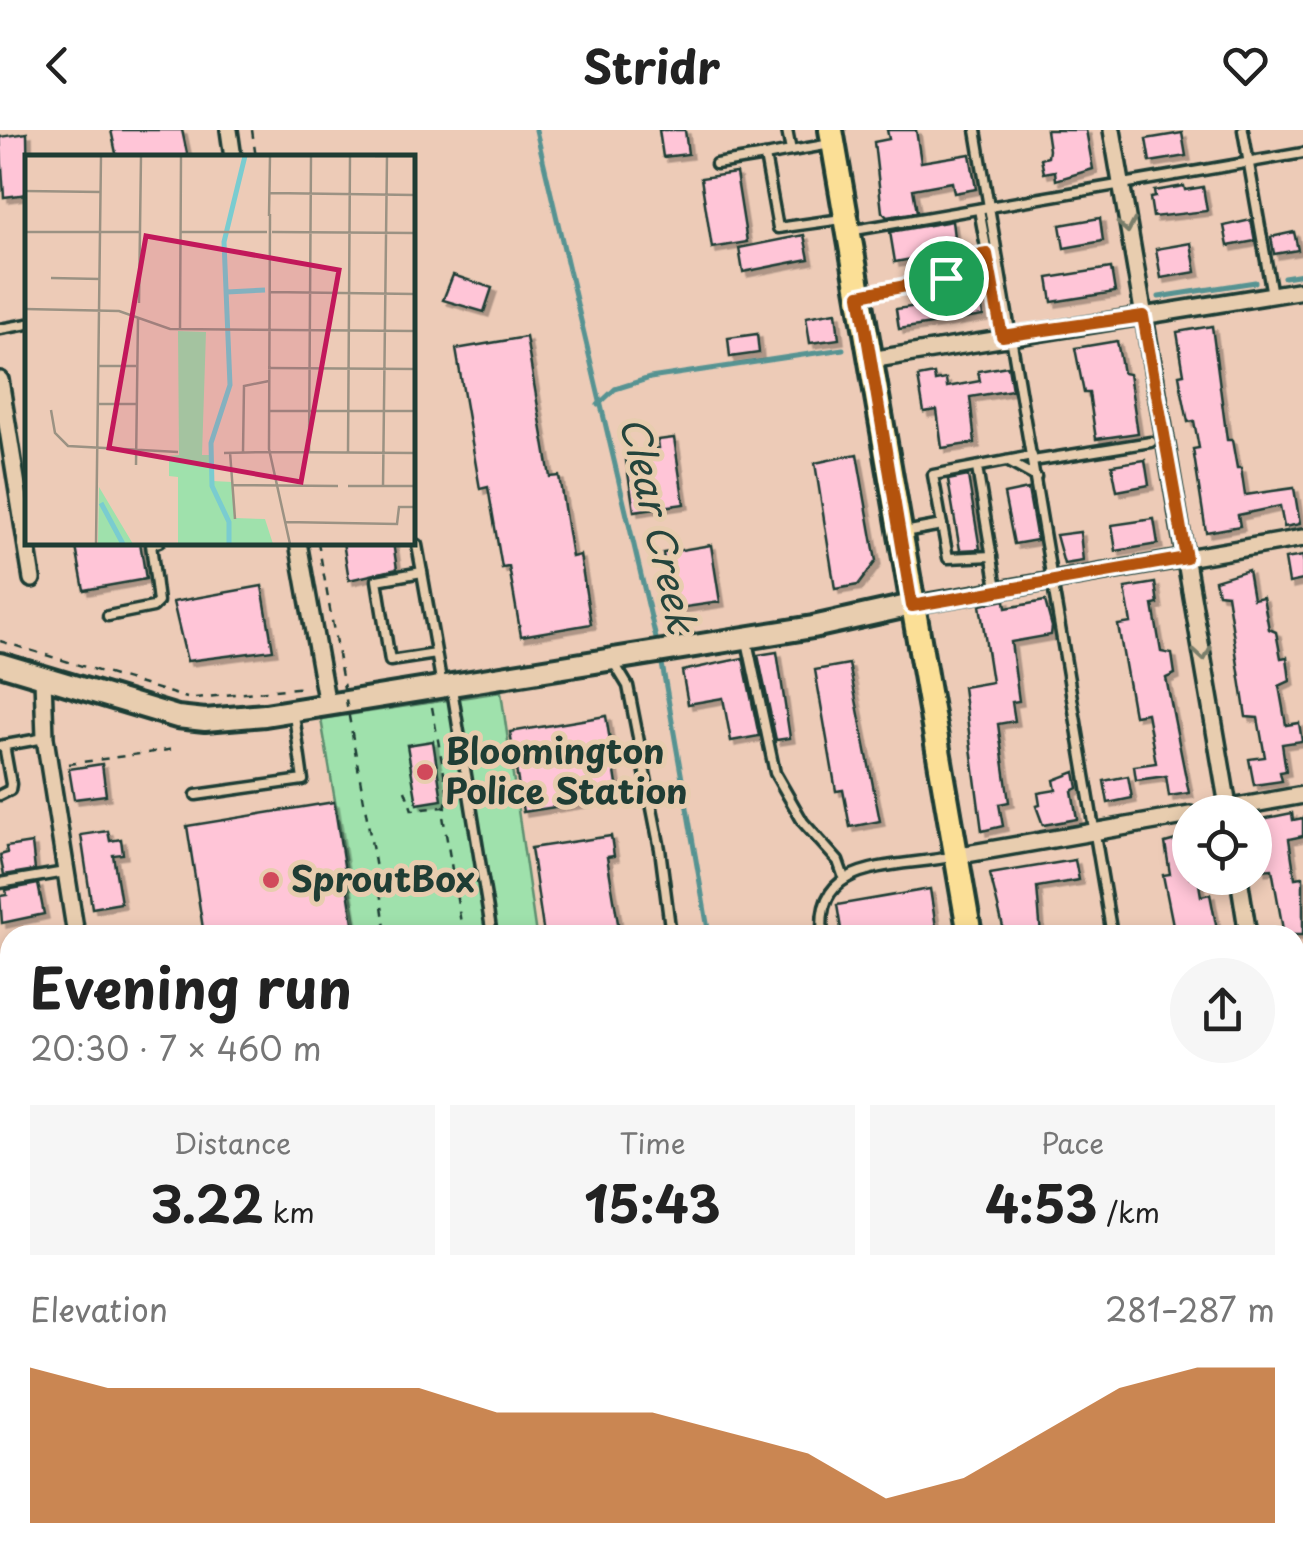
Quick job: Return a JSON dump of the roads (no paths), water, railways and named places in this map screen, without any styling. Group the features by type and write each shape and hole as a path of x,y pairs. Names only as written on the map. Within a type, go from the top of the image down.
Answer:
{"main road":[{"path":"832,137 968,925"}],"street":[{"path":"229,130 233,155"},
{"path":"1112,130 1226,795"},
{"path":"870,360 1303,290"},
{"path":"0,380 4,430 25,542"},
{"path":"0,664 177,717 205,720 293,710 324,695 441,690 997,588 1303,538"},
{"path":"25,545 32,580"},
{"path":"299,545 324,695"},
{"path":"43,678 45,738 74,925"},
{"path":"1272,802 1303,795"},
{"path":"955,856 1172,819"},
{"path":"1242,895 1246,925"}],"lane":[{"path":"787,130 791,151"},
{"path":"976,130 984,208 1054,578 1110,925"},
{"path":"1243,130 1272,295"},
{"path":"716,164 791,151 832,137"},
{"path":"765,156 778,228 847,225 984,208 1303,153"},
{"path":"860,295 946,278 958,259 992,254"},
{"path":"0,329 25,325"},
{"path":"992,556 948,558 934,475 1151,442"},
{"path":"1007,462 1036,478"},
{"path":"976,468 980,486 978,508 988,534 997,588"},
{"path":"969,488 980,486"},
{"path":"937,493 950,491"},
{"path":"940,514 953,512"},
{"path":"899,532 942,525"},
{"path":"978,536 988,534"},
{"path":"945,541 958,539"},
{"path":"108,616 152,607 158,602 150,545"},
{"path":"417,546 441,690 490,925"},
{"path":"422,572 378,580 390,660 436,654"},
{"path":"746,637 775,773 803,822 838,861 842,876"},
{"path":"613,659 628,686 660,849 669,925"},
{"path":"196,795 303,780 293,710"},
{"path":"0,795 10,790 11,784 2,746 45,738"},
{"path":"823,925 824,897 842,876 955,856"},
{"path":"0,883 66,872"}],"waterway":[{"name":"Clear Creek","path":"536,130 658,647"},
{"path":"1284,277 1303,274"},
{"path":"1159,297 1255,282"},
{"path":"598,405 615,389 650,378 843,349"},
{"name":"Clear Creek","path":"661,658 707,925"}],"place":[{"name":"Bloomington Police Station","path":"425,772"},
{"name":"SproutBox","path":"271,880"}]}
